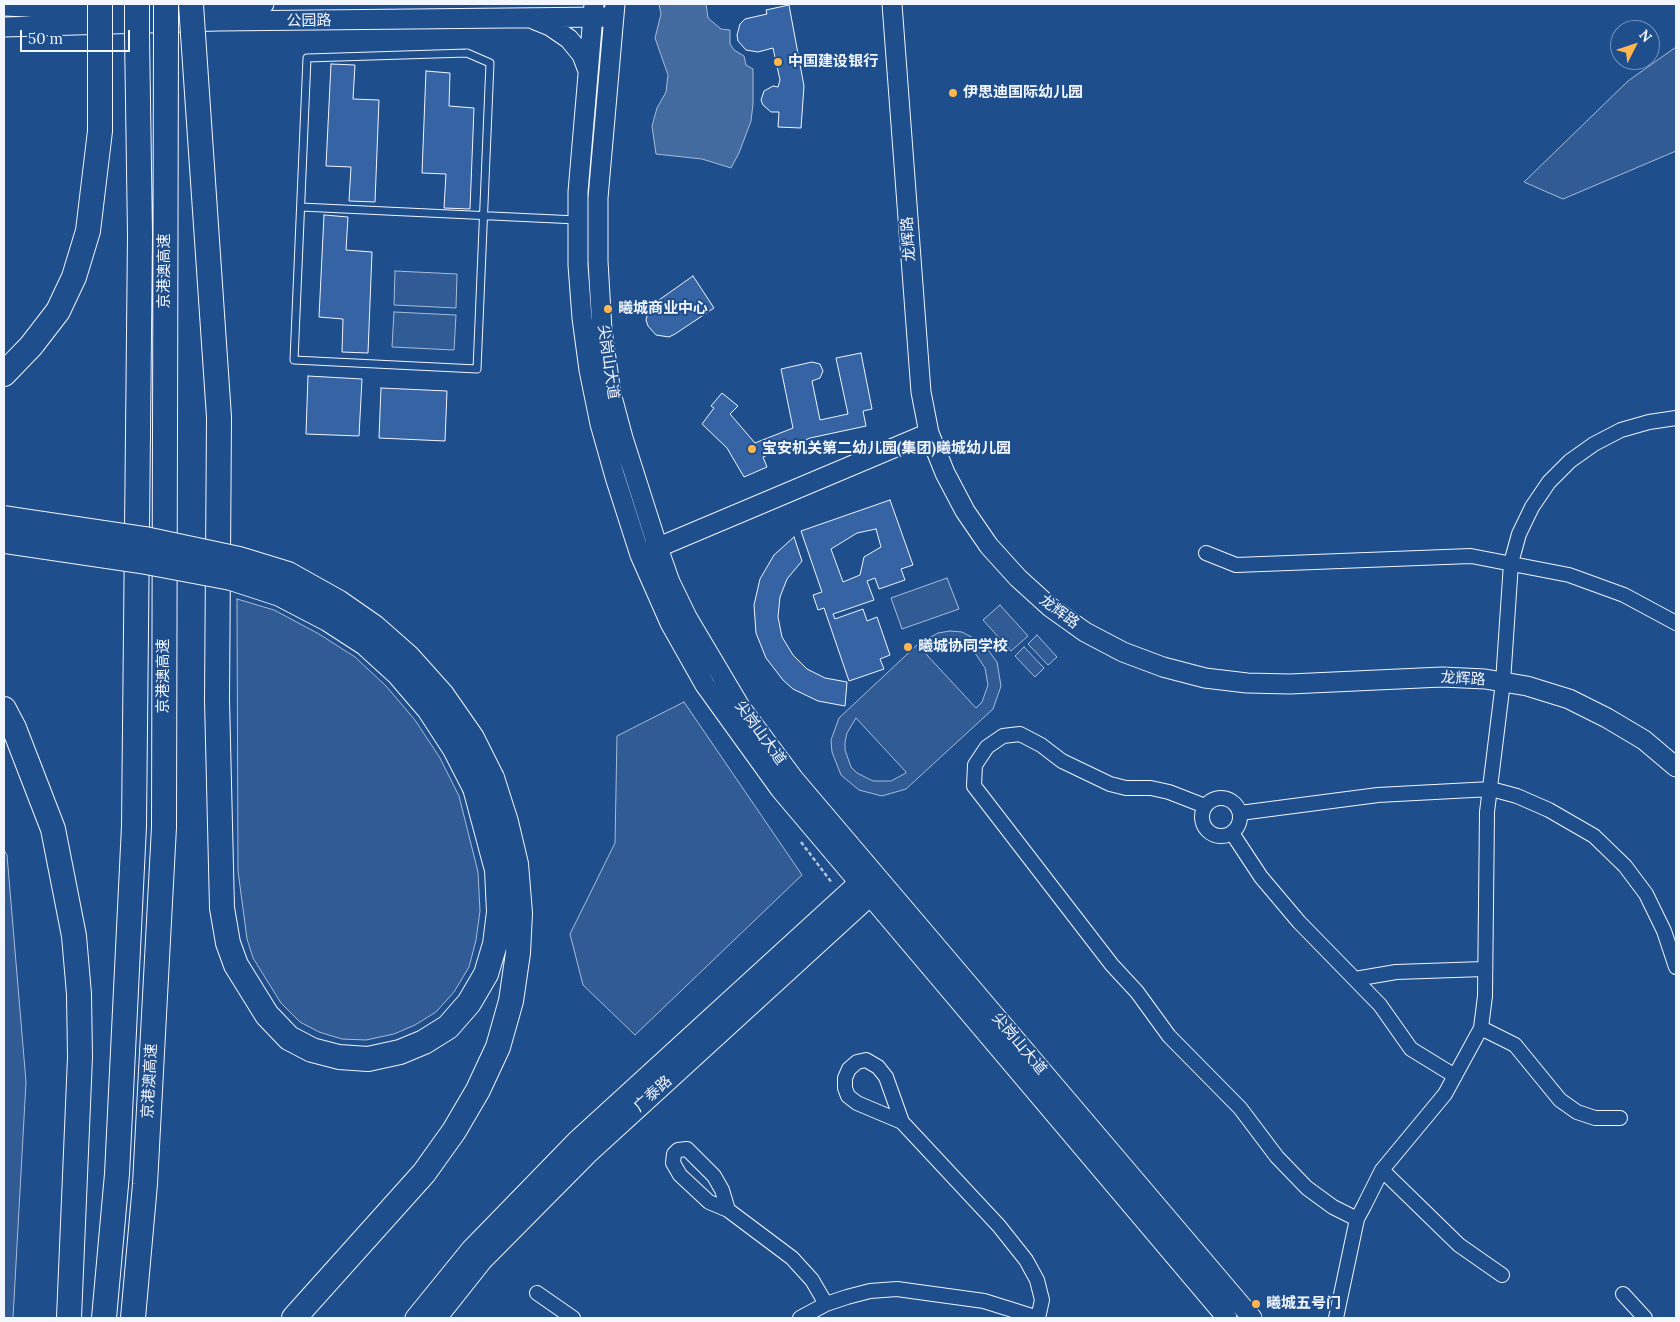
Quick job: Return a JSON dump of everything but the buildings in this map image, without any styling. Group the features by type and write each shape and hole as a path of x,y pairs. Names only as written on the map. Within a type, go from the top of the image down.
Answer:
{"highway":[{"path":"4,374 31,346 58,311 74,277 88,231 100,130 100,4"},
{"name":"京港澳高速","path":"104,1318 117,1174 134,826 140,235 137,4"},
{"name":"京港澳高速","path":"133,1318 145,1184 164,827 166,4"},
{"path":"4,518 145,539 239,559 288,574 338,602 374,627 408,657 442,695 472,738 483,783 496,870 498,912 495,944 486,974 469,1002 448,1027 424,1042 400,1052 368,1059 339,1057 312,1050 289,1038 267,1015 236,965 228,943 222,908 217,700 219,417 191,4"},
{"path":"4,541 146,562 232,578 280,594 328,619 365,643 399,674 429,709 455,749 483,783 506,822 516,864 520,913 518,952 511,1001 498,1047 473,1098 454,1131 424,1173 294,1318"},
{"path":"4,709 14,728 52,829 74,936 79,994 80,1057 69,1318"}],"main road":[{"path":"4,6 73,9 218,7 264,4"},
{"name":"龙辉路","path":"892,4 921,392 929,433 945,473 965,511 989,546 1012,572 1050,607 1085,632 1123,652 1163,667 1205,678 1247,684 1290,684 1442,677 1528,686 1569,699 1608,718 1644,740 1676,767"},
{"name":"公园路","path":"4,27 209,21 529,18 594,10 614,10"},
{"name":"尖岗山大道","path":"594,10 577,220 582,318 589,370 600,424 640,555 670,623 705,685 780,789 870,884 1252,1318"},
{"name":"尖岗山大道","path":"614,10 598,198 598,261 601,321 611,393 634,476 670,582 687,617 741,708 870,884 1227,1318"},
{"path":"529,18 550,26 570,38 582,56 588,72"},
{"path":"640,555 929,433"},
{"name":"广泰路","path":"415,1318 471,1249 576,1141 870,884"},
{"name":"广泰路","path":"437,1318 483,1260 588,1154 870,884"}],"street":[{"path":"1336,1318 1357,1219 1382,1170 1431,1113 1455,1076 1481,1028 1485,996 1485,841 1503,682 1511,563 1519,534 1532,507 1549,482 1570,461 1594,444 1621,430 1649,422 1676,418"},
{"path":"1206,553 1236,565 1471,556 1568,575 1624,595 1676,622"},
{"path":"1205,806 1169,792 1151,788 1126,788 1110,784 1062,761 1041,745 1020,734 1003,736 986,747 975,765 974,786 1112,965 1138,992 1169,1036 1240,1108 1277,1156 1307,1188 1333,1207 1357,1219"},
{"path":"1240,813 1378,795 1491,789 1517,796 1548,810 1594,836 1625,866 1646,894 1664,930 1676,966"},
{"path":"1223,798 1233,802 1240,813 1240,820 1232,833 1220,836 1207,830 1203,821 1205,806 1212,800 1223,798"},
{"path":"1232,833 1261,876 1299,922 1380,1005 1411,1049 1455,1076"},
{"path":"1355,979 1396,972 1484,969"},
{"path":"1481,1028 1515,1045 1527,1057 1560,1100 1577,1112 1596,1118 1620,1118"},
{"path":"800,1318 826,1304 870,1291 897,1289 984,1301 1038,1318 1042,1300 1037,1280 1026,1260 993,1219 902,1122 886,1077 878,1067 866,1060 857,1062 845,1078 845,1088 848,1096 857,1103 902,1122"},
{"path":"1382,1170 1459,1245 1502,1275"},
{"path":"728,1210 792,1258 812,1280 826,1304"},
{"path":"537,1293 573,1318"},
{"path":"1623,1294 1645,1318"}],"lane":[{"path":"467,53 490,63 477,369 294,360 301,206 307,58 467,53"},
{"path":"301,206 577,220"}],"shaded area":[{"path":"659,4 706,4 708,18 721,29 730,30 730,44 734,50 744,56 746,65 753,69 751,121 731,168 702,159 656,154 652,126 657,108 666,92 668,75 655,38 661,14"},
{"path":"1676,47 1676,151 1563,199 1524,182 1628,81 1644,70 1660,70 1660,58"},
{"path":"395,271 457,274 456,308 394,305"},
{"path":"394,312 456,315 454,350 392,347"},
{"path":"947,578 959,609 902,629 891,598"},
{"path":"237,599 274,610 319,634 355,657 386,686 415,720 440,758 459,796 478,872 480,911 476,940 469,967 454,992 436,1012 415,1025 394,1034 366,1040 342,1039 319,1032 300,1022 281,1003 253,958 247,939 238,871"},
{"path":"1000,605 1028,636 1011,651 983,620"},
{"path":"962,632 983,643 997,662 1001,686 993,709 906,789 882,796 859,790 841,775 832,752 831,740 839,718 918,644 938,633","holes":["950,644 967,648 975,653 985,668 988,685 982,702 976,708 926,654 941,645","856,718 906,772 906,773 891,781 873,781 857,773 851,767 845,750 845,742 847,733"]},
{"path":"1037,635 1057,657 1048,665 1028,644"},
{"path":"1024,647 1044,668 1035,677 1015,656"},
{"path":"684,702 802,875 635,1035 583,985 570,934 615,843 617,736"},
{"path":"4,850 7,855 26,1082 13,1318 4,1318"}],"place":[{"name":"中国建设银行","path":"778,62"},
{"name":"伊思迪国际幼儿园","path":"953,93"},
{"name":"曦城商业中心","path":"608,309"},
{"name":"宝安机关第二幼儿园(集团)曦城幼儿园","path":"752,449"},
{"name":"曦城协同学校","path":"908,647"},
{"name":"曦城五号门","path":"1256,1304"}]}
